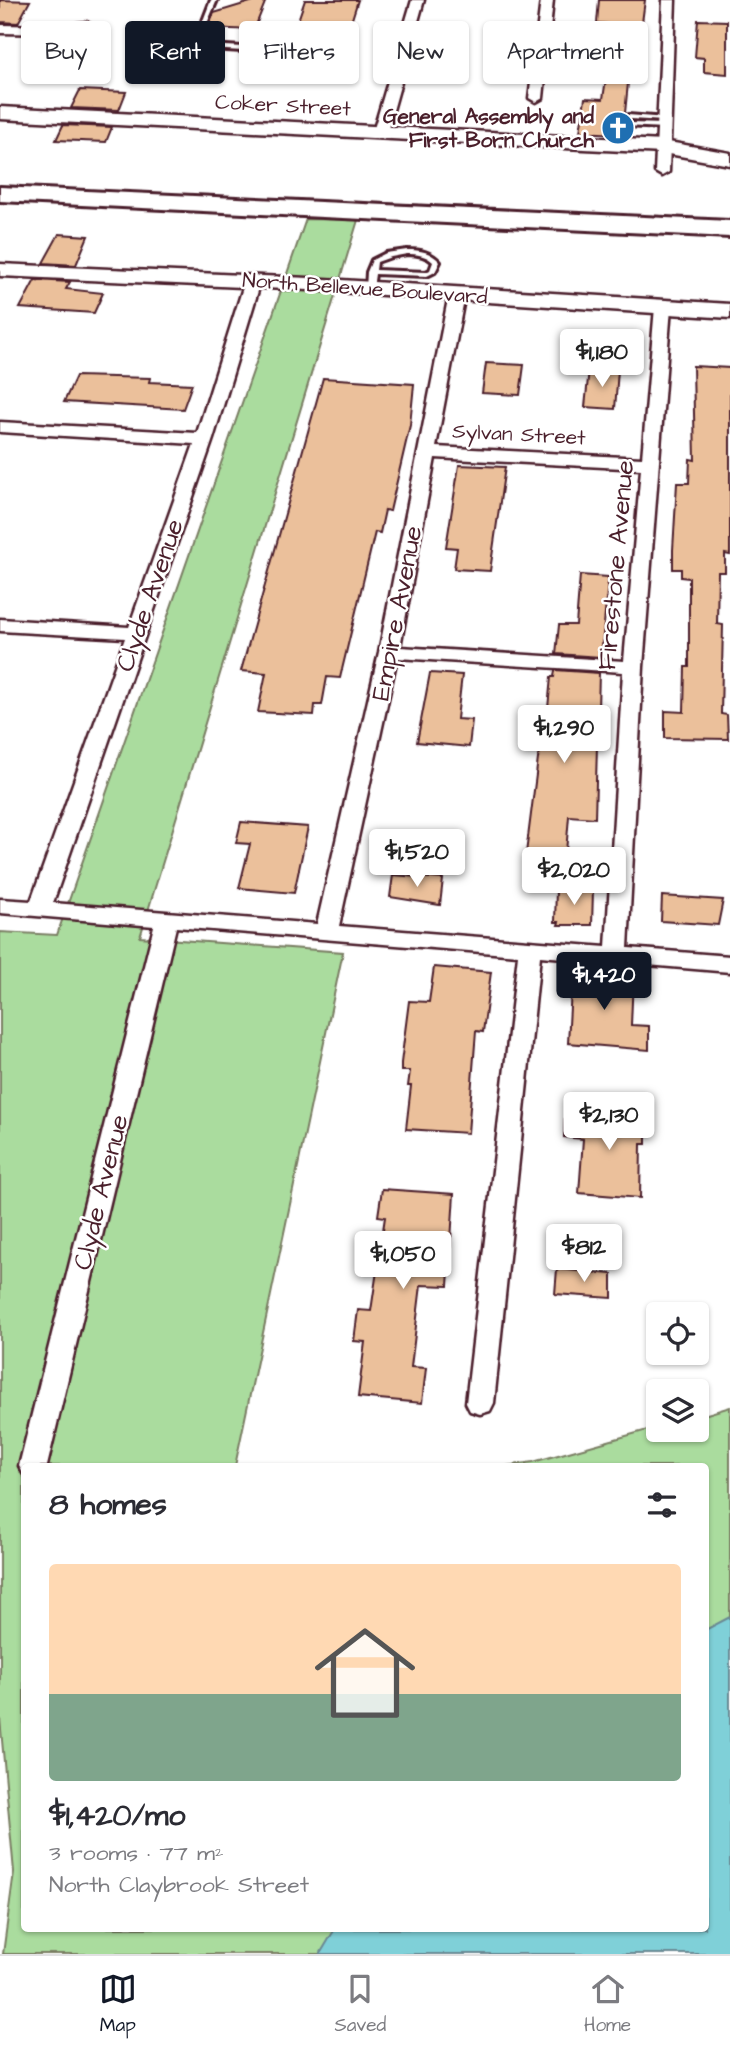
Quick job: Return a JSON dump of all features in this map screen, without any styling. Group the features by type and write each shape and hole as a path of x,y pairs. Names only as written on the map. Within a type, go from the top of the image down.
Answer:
{"highway":[{"path":"0,177 305,189 730,211"},
{"path":"0,194 730,229"}],"main road":[{"name":"Coker Street","path":"0,113 663,147 730,159"},
{"path":"663,147 730,146"},
{"name":"North Bellevue Boulevard","path":"0,270 253,281 370,280 457,294 730,310"}],"street":[{"path":"380,132 418,0"},
{"path":"536,98 548,0"},
{"path":"662,172 669,0"},
{"path":"0,29 21,29"},
{"name":"Clyde Avenue","path":"40,908 204,439 253,281"},
{"name":"Empire Avenue","path":"327,930 389,652 457,294"},
{"name":"Firestone Avenue","path":"617,953 633,667 663,307"},
{"path":"0,427 204,439"},
{"name":"Sylvan Street","path":"428,452 650,464"},
{"path":"0,625 136,633"},
{"path":"389,652 633,667"},
{"path":"0,905 730,964"},
{"name":"Clyde Avenue","path":"34,1463 167,918"},
{"path":"480,1404 530,947"}],"lane":[{"path":"214,0 196,43 209,47 239,49"},
{"path":"628,117 664,123 627,125 628,117"},
{"path":"390,253 427,255 437,262 433,271 427,274 370,280 374,261 390,253"}],"green space":[{"path":"306,219 358,220 140,937 343,952 236,1463 21,1463 21,1932 709,1932 709,1463 526,1463 646,1430 646,1442 709,1442 709,1413 730,1407 730,1954 3,1954 14,1872 0,1718 0,932 57,935"}],"water":[{"path":"730,1617 730,1954 320,1954 333,1932 709,1932 709,1628"}],"building":[{"path":"0,0 30,1 18,23 0,22"},
{"path":"257,0 266,0 258,21 239,21 239,29 225,29 225,21 211,21 214,13"},
{"path":"305,0 358,0 351,21 298,21"},
{"path":"599,0 645,0 642,21 597,21"},
{"path":"698,20 727,21 727,74 704,72 704,58 695,57"},
{"path":"605,84 628,84 623,133 580,132 585,98 603,99"},
{"path":"80,90 126,92 119,110 71,108"},
{"path":"63,125 112,127 106,142 56,140"},
{"path":"59,234 88,236 76,265 43,263"},
{"path":"35,280 70,282 66,289 103,293 94,313 20,308"},
{"path":"486,363 524,365 520,395 482,393"},
{"path":"693,366 730,368 730,555 725,554 725,572 718,572 717,624 723,625 721,714 727,715 728,739 665,738 665,711 684,712 685,667 689,667 689,578 681,577 681,569 673,569 673,550 677,483 689,483 690,459 695,460"},
{"path":"589,369 618,370 615,409 585,407"},
{"path":"76,376 150,378 149,382 192,384 183,409 64,402"},
{"path":"323,378 414,384 410,425 390,511 385,510 380,533 375,532 340,678 327,677 322,705 315,705 314,715 258,712 266,673 241,671"},
{"path":"459,465 505,467 490,571 454,569 457,548 446,547"},
{"path":"580,575 608,577 601,657 556,654 559,625 576,625"},
{"path":"555,670 599,673 595,818 569,816 565,864 525,861 539,751 531,750 532,729 546,729 551,677 554,677"},
{"path":"430,673 462,675 457,719 472,720 469,747 417,742"},
{"path":"241,822 308,827 294,893 239,888 250,844 236,843"},
{"path":"393,875 443,879 440,905 390,897"},
{"path":"556,889 593,891 592,925 558,925 559,922 555,922"},
{"path":"662,896 723,900 718,925 661,921"},
{"path":"434,967 491,972 483,1032 476,1031 468,1133 406,1129 410,1071 401,1071 401,1063 409,1001 429,1002"},
{"path":"572,971 633,977 631,1025 649,1026 649,1050 568,1043"},
{"path":"565,1111 646,1118 646,1144 641,1144 640,1198 579,1193 583,1139 564,1137"},
{"path":"382,1189 454,1194 448,1286 421,1285 411,1367 426,1368 422,1403 358,1397 365,1342 354,1341 358,1310 371,1311 385,1217 378,1216"},
{"path":"557,1269 612,1274 612,1298 555,1294"}],"place":[{"name":"General Assembly and First Born Church","path":"618,128"}]}
